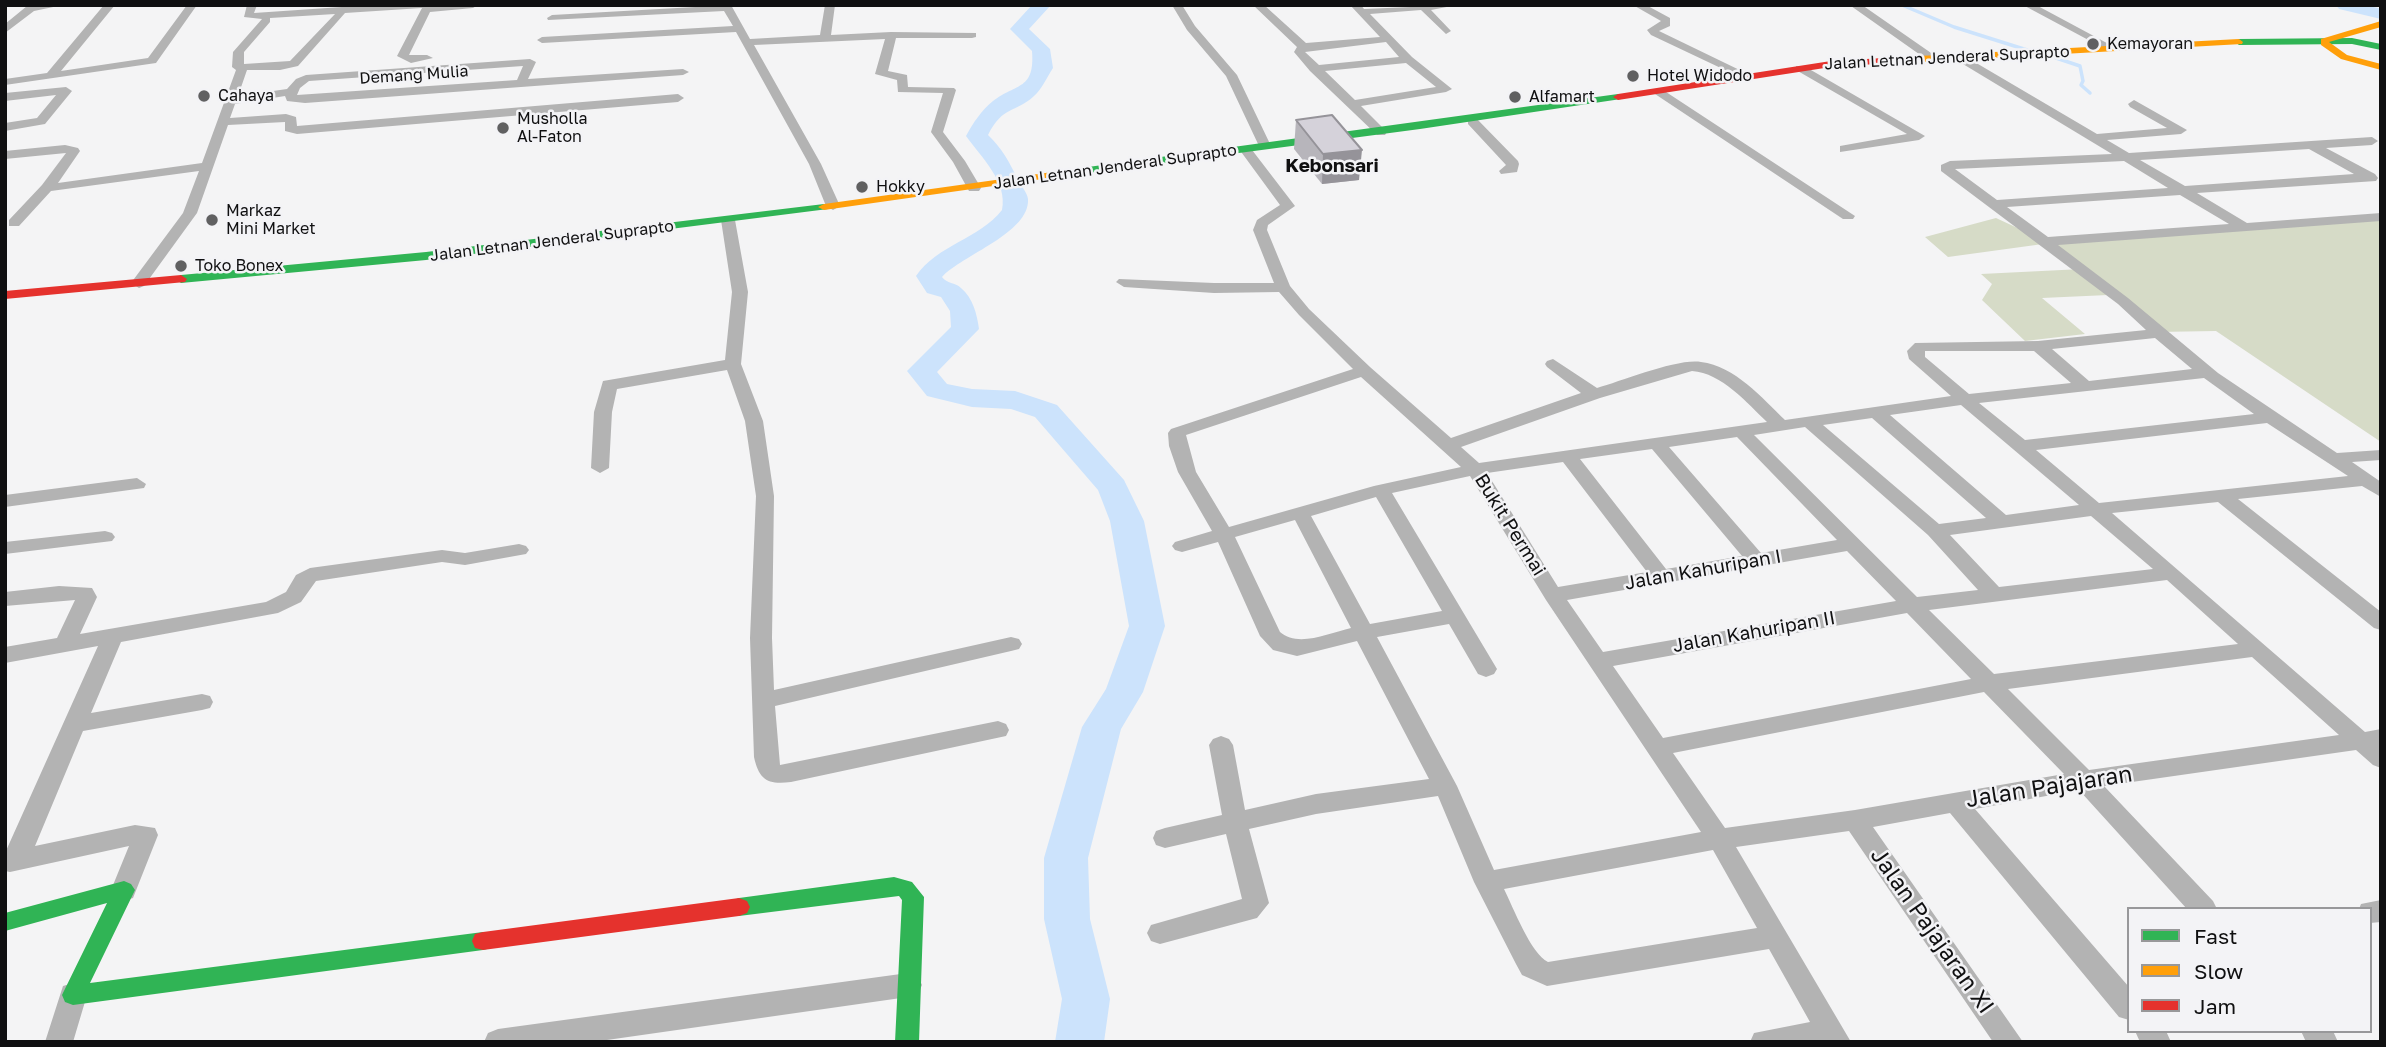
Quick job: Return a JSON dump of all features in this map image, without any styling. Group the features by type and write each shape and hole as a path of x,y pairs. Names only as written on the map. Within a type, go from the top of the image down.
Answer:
{"main road":[{"name":"Jalan Letnan Jenderal Suprapto","path":"5,295 426,256 728,220 1265,146 1472,121 1800,68 1930,57 2223,44 2350,43 2379,34"},
{"path":"2325,43 2379,34"},
{"path":"2325,43 2344,57 2381,65"},
{"path":"2350,43 2352,52 2381,65"},
{"path":"73,995 894,886 905,888 913,897 907,1042"},
{"path":"5,922 124,890"},
{"path":"73,995 124,890"}],"street":[{"path":"5,30 31,8 58,5"},
{"path":"51,75 110,5"},
{"path":"5,82 155,60 192,5"},
{"path":"252,5 249,16 313,9 473,5"},
{"path":"559,5 521,83 683,72"},
{"path":"825,37 830,5"},
{"path":"1177,5 1191,27 1231,75 1265,146"},
{"path":"1258,5 1303,47"},
{"path":"1358,9 1452,5"},
{"path":"1638,5 1666,20 1666,23 1652,30 1655,33 1748,77"},
{"path":"2028,5 2113,49"},
{"path":"552,18 726,6 815,164 833,206"},
{"path":"1856,6 1930,57"},
{"path":"426,7 403,52 404,58 472,55"},
{"path":"1424,8 1446,31"},
{"path":"1350,104 1446,89 1408,59 1358,9"},
{"path":"266,20 238,52 236,66 243,68 294,64 340,14"},
{"path":"542,40 740,29"},
{"path":"891,35 887,62 881,74 903,77 902,90 951,86 937,132 978,187"},
{"path":"748,42 825,37 972,35"},
{"path":"1381,132 1299,52 1303,47 1388,39"},
{"path":"1957,56 2242,226"},
{"path":"1314,69 1408,59"},
{"name":"Demang Mulia","path":"521,83 291,98 291,92 299,81 317,76 530,62"},
{"path":"138,283 185,221 243,68"},
{"path":"1800,68 1919,135 1844,149"},
{"path":"5,97 66,91 41,121 5,127"},
{"name":"Demang Mulia","path":"230,101 291,92"},
{"path":"1659,92 1848,216"},
{"path":"222,122 286,118 292,120 290,130 297,130 678,98"},
{"path":"2093,138 2181,130 2134,104"},
{"path":"1472,121 1513,164 1512,169 1506,171"},
{"path":"2371,141 1947,166 2123,301 2206,373 2337,458 2373,485"},
{"path":"2309,145 2375,180"},
{"path":"5,155 65,149 74,152 47,188 14,223"},
{"name":"Bukit Permai","path":"1245,149 1288,206 1262,223 1260,230 1283,287 1364,371 1475,469 1553,595 1718,839 1834,1037"},
{"path":"47,188 206,166"},
{"path":"1995,204 2181,189 2375,180"},
{"path":"2045,242 2381,217"},
{"path":"728,220 740,292 733,364 754,421 765,496 761,638 766,757 769,770 775,775 998,730"},
{"path":"1124,282 1214,288 1283,287"},
{"path":"2159,333 2038,346 1921,346 1915,351 1917,359 2023,446 2258,649 2372,740 2381,759"},
{"path":"2038,346 2085,386"},
{"path":"600,468 603,412 609,385 733,364"},
{"path":"1553,364 1594,394"},
{"path":"1449,445 1594,394 1691,366 1705,366 1721,373 1782,426"},
{"path":"1364,371 1183,429 1177,433 1184,463 1223,533 1271,636 1281,645 1297,648 1363,632 1454,616"},
{"path":"1182,545 1381,490 1475,469 1966,399 2206,373"},
{"path":"1877,413 2001,521"},
{"path":"2023,446 2272,417"},
{"path":"1809,422 1935,531 1995,595"},
{"path":"1741,431 2084,780 2202,907"},
{"path":"1657,444 1757,561"},
{"path":"2337,458 2381,455"},
{"path":"1568,456 1661,577"},
{"path":"5,500 137,484"},
{"path":"1935,531 2221,495 2373,485"},
{"path":"1381,490 1486,669"},
{"path":"2221,495 2381,622"},
{"path":"1300,512 1445,786 1487,881 1532,967 1547,974 1775,937"},
{"path":"5,548 105,537"},
{"name":"Jalan Kahuripan I","path":"1553,595 1852,544"},
{"path":"6,656 271,608 294,597 303,580 310,575 442,556 465,559 519,550"},
{"name":"Jalan Kahuripan II","path":"1598,661 1912,605 2171,573"},
{"path":"5,599 85,593 87,597 65,644"},
{"path":"11,862 113,635"},
{"path":"764,700 1011,644"},
{"path":"1656,748 1989,683 2258,649"},
{"path":"75,724 202,702"},
{"name":"Jalan Pajajaran","path":"1487,881 1718,839 1855,820 2084,780 2372,740"},
{"path":"1160,933 1253,908 1255,896 1235,822 1221,745"},
{"path":"1165,838 1316,804 1445,786"},
{"path":"1956,803 2127,1006"},
{"name":"Jalan Pajajaran XI","path":"1855,820 2008,1042"},
{"path":"11,862 135,835 146,835 124,890"},
{"path":"498,1042 908,985"},
{"path":"59,1042 73,995"},
{"path":"1764,1042 1834,1037"}],"green space":[{"path":"2381,216 2381,442 2216,331 2156,332 2108,295 2042,298 2085,334 2025,341 1982,300 1992,284 1981,274 2082,269 2043,244 1948,257 1925,237 1996,218 2039,238"}],"building":[{"path":"1332,115 1362,150 1323,154 1296,120"}],"waterway":[{"path":"1042,5 1019,29 1041,49 1043,68 1026,93 1001,105 984,122 977,136 995,156 1014,193 1014,211 993,231 948,259 929,276 936,287 951,292 963,311 965,329 921,371 937,390 972,398 1015,400 1046,411 1113,487 1127,521 1147,626 1124,692 1102,727 1066,858 1067,919 1086,999 1079,1042"},
{"path":"1902,5 1954,27 2027,50"},
{"path":"2345,5 2381,14"},
{"path":"2056,58 2080,66 2083,81 2081,85 2090,93"}],"traffic: fast":[{"path":"2239,42 2352,41 2381,47"},
{"path":"1088,170 1618,97"},
{"path":"181,279 426,256 824,207"},
{"path":"739,907 894,886 905,888 913,897 907,1042"},
{"path":"5,922 124,890 73,995 483,941"}],"traffic: slow":[{"path":"2381,24 2324,41 2325,45 2344,57 2381,67"},
{"path":"1919,59 2239,42"},
{"path":"824,207 1088,170"}],"traffic: jam":[{"path":"1618,97 1831,64 1919,59"},
{"path":"5,295 181,279"},
{"path":"483,941 739,907"}],"place":[{"name":"Kemayoran","path":"2093,44"},
{"name":"Hotel Widodo","path":"1633,76"},
{"name":"Cahaya","path":"204,96"},
{"name":"Alfamart","path":"1515,97"},
{"name":"Musholla Al-Faton","path":"503,128"},
{"name":"Hokky","path":"862,187"},
{"name":"Markaz Mini Market","path":"212,220"},
{"name":"Toko Bonex","path":"181,266"}],"district":[{"name":"Kebonsari","path":"1332,166"}]}
